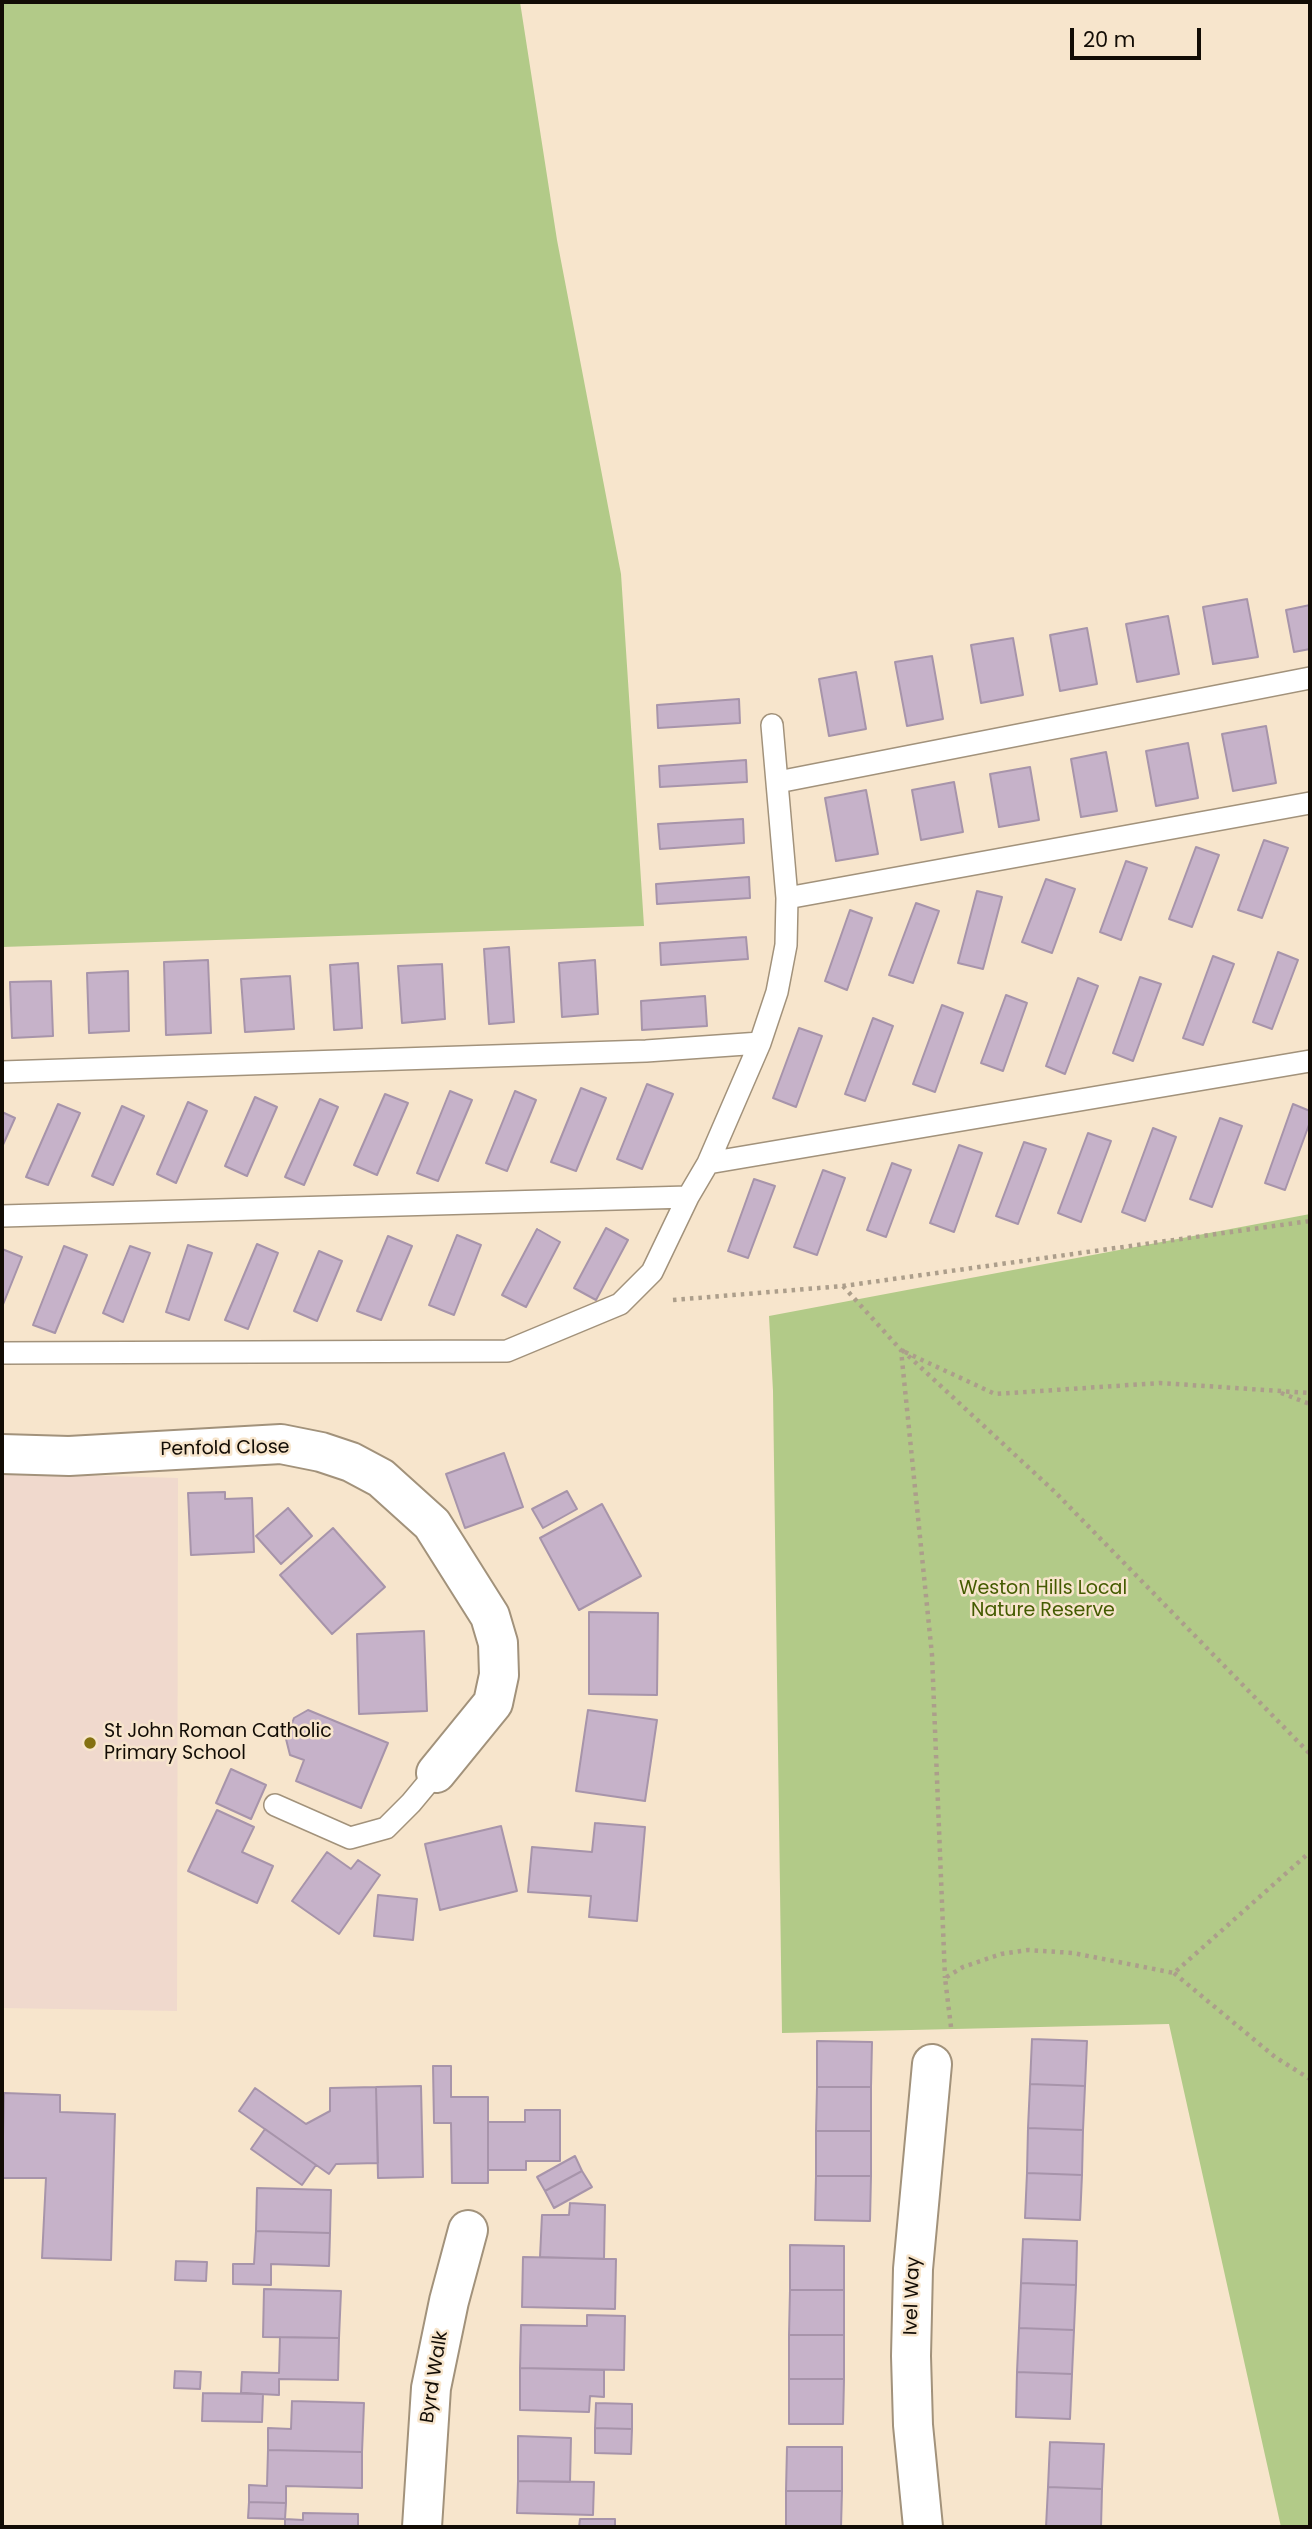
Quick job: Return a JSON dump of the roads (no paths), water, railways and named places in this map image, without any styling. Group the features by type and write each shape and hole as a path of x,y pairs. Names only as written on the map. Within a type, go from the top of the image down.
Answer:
{"street":[{"name":"Penfold Close","path":"2,1454 69,1456 281,1444 321,1452 381,1478 432,1524 489,1616 498,1643 499,1675 493,1703 436,1773"},
{"name":"Ivel Way","path":"923,2527 913,2425 911,2356 913,2269 932,2064"},
{"name":"Byrd Walk","path":"422,2527 431,2388 449,2301 468,2230"}],"lane":[{"path":"778,782 1310,678"},
{"path":"2,1353 508,1351 620,1304 652,1272 688,1197 708,1163 760,1043 777,992 786,946 787,898 772,725"},
{"path":"787,898 1310,803"},
{"path":"2,1072 646,1051 760,1043"},
{"path":"708,1163 1310,1061"},
{"path":"2,1216 688,1197"},
{"path":"275,1805 350,1838 386,1828 436,1773"}],"place":[{"name":"St John Roman Catholic Primary School","path":"90,1743"}],"park label":[{"name":"Weston Hills Local Nature Reserve","path":"1043,1600"}]}
